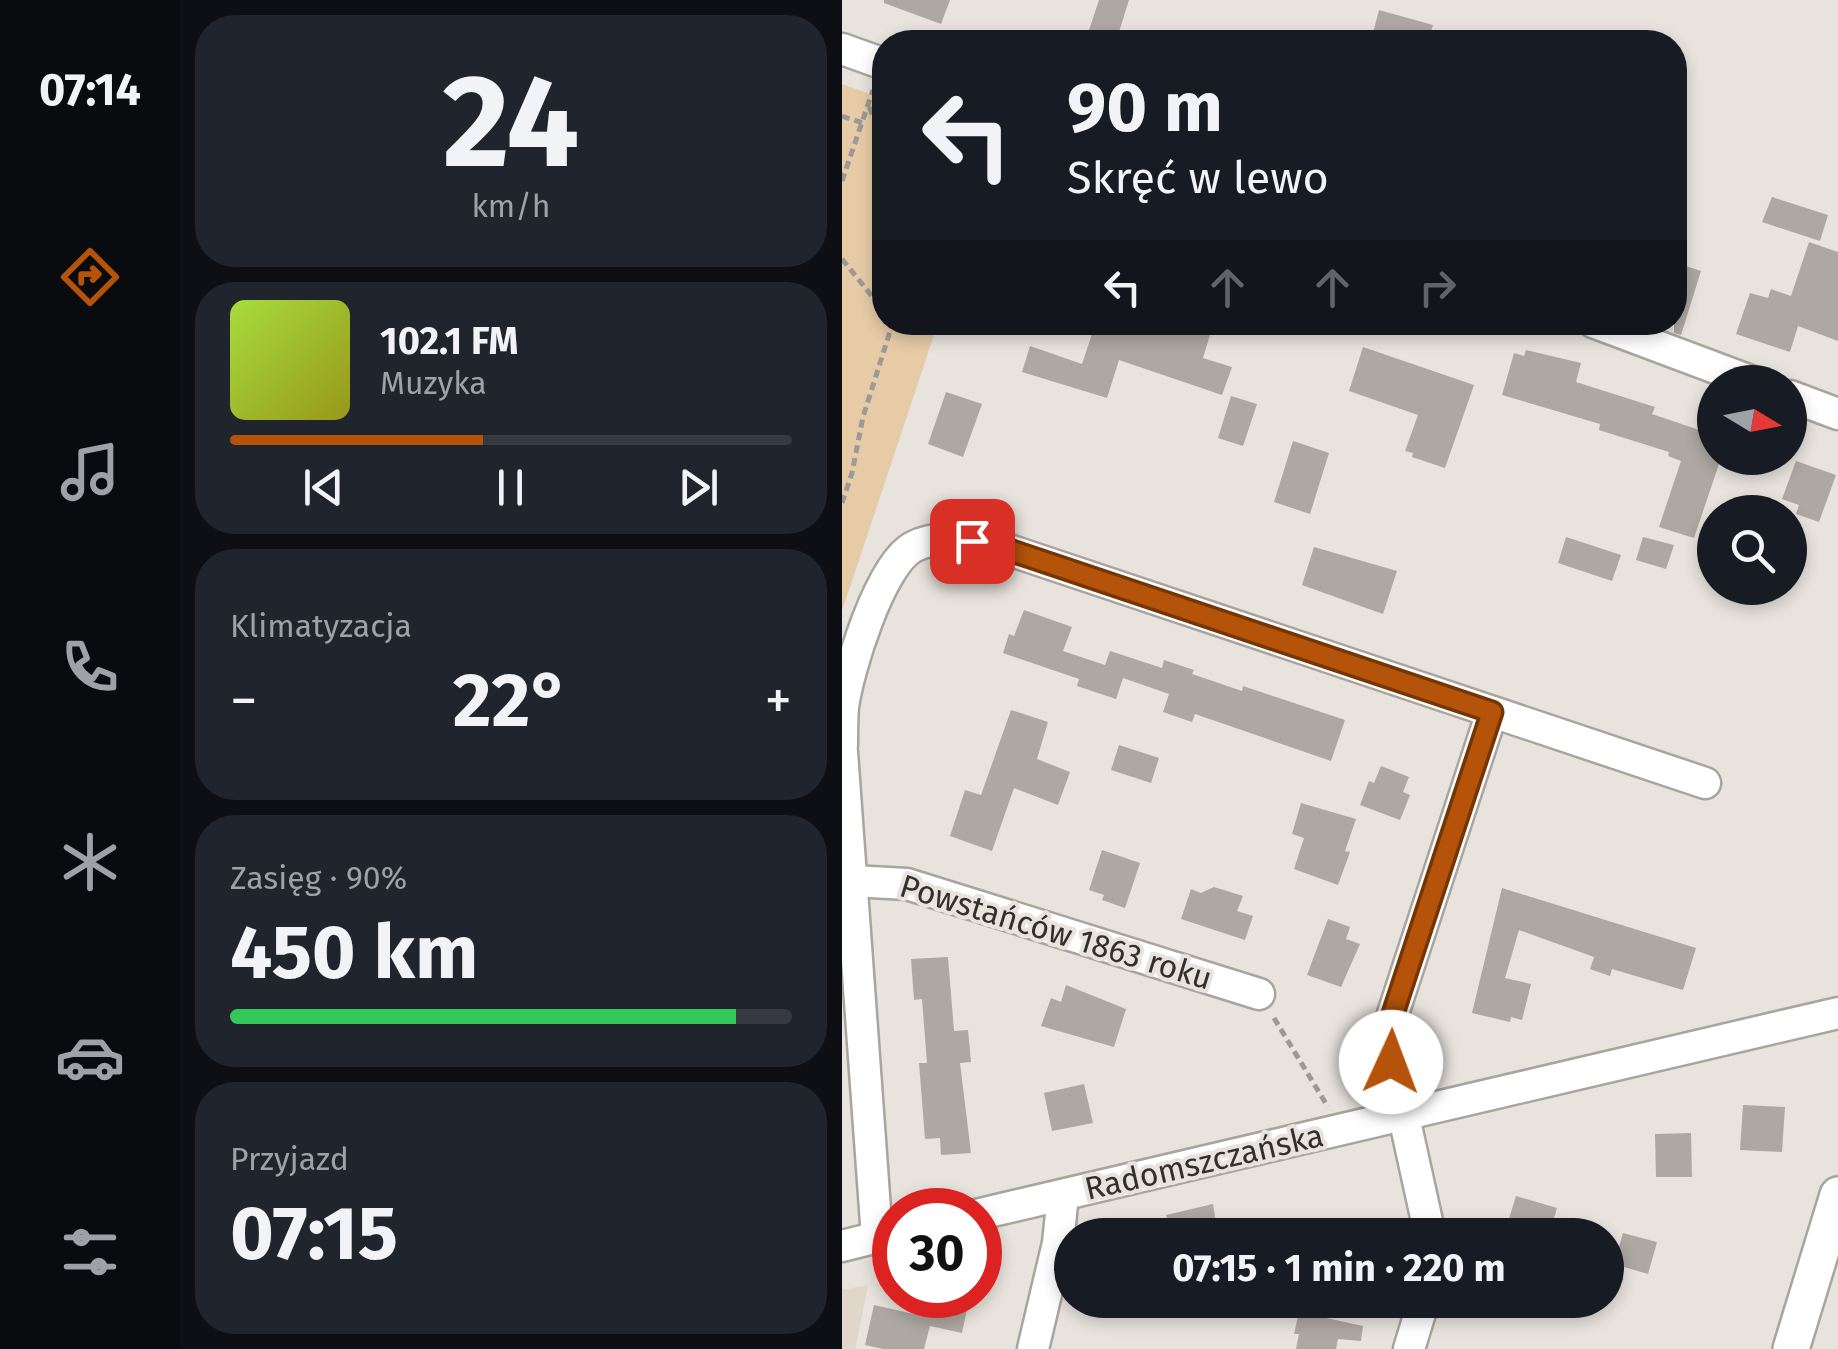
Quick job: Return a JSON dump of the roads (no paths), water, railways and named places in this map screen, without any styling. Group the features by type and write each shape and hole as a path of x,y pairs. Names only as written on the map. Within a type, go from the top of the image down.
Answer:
{"street":[{"path":"842,48 872,67"},
{"path":"1628,335 1708,365"},
{"path":"1807,402 1838,414"},
{"path":"881,1188 852,881 842,748 843,708 880,588 911,548 942,540 1003,548 1705,783"},
{"path":"1426,1218 1386,1035 1492,712"},
{"name":"Powstańców 1863 roku","path":"852,881 906,884 1259,994"},
{"name":"Radomszczańska","path":"1002,1209 1838,1013"},
{"path":"1032,1349 1058,1242 1062,1195"},
{"path":"1792,1349 1838,1195"},
{"path":"842,1246 872,1238"},
{"path":"1409,1349 1418,1318"}]}
